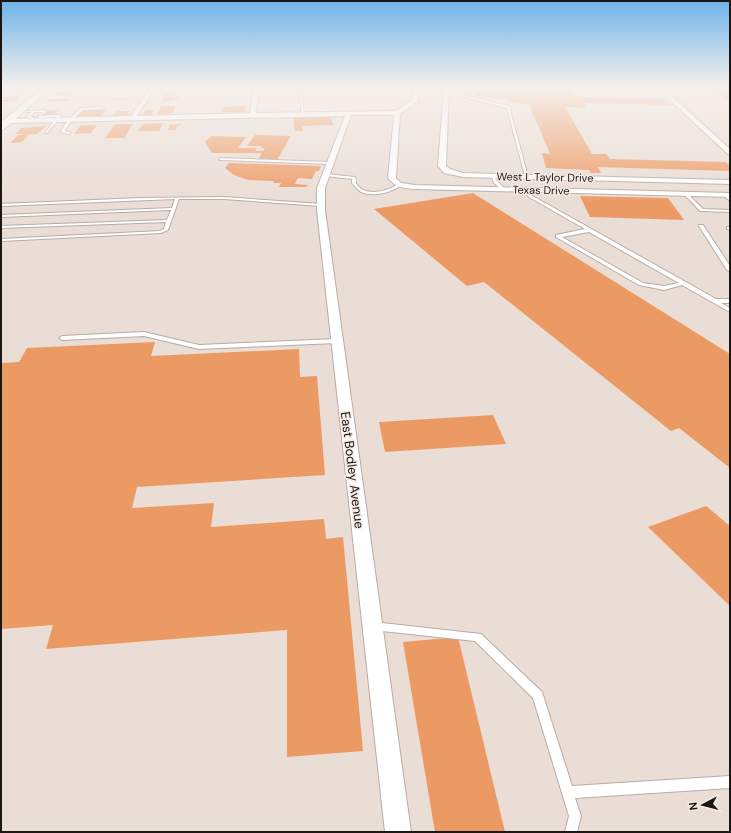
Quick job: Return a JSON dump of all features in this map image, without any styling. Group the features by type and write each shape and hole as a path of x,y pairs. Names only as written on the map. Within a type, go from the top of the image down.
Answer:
{"street":[{"name":"East Bodley Avenue","path":"344,126 321,188 321,204 398,832"},
{"path":"396,126 392,178 399,185"},
{"name":"West L Taylor Drive","path":"444,126 442,166 447,171 464,175 730,182"},
{"path":"701,126 730,153"},
{"name":"Texas Drive","path":"399,185 415,187 504,190 686,194 728,197"}],"lane":[{"path":"46,132 51,126"},
{"path":"66,126 63,130 64,133 69,133"},
{"path":"513,126 526,176"},
{"path":"220,159 328,169 354,178 354,183 362,191 374,193 393,190 399,185"},
{"path":"492,175 495,182 504,190"},
{"path":"524,190 530,196 730,310"},
{"path":"686,194 702,210 730,211"},
{"path":"1,205 225,198 294,205 321,204"},
{"path":"1,240 161,232 166,230 177,199"},
{"path":"1,216 173,209"},
{"path":"63,237 79,213"},
{"path":"1,227 169,221"},
{"path":"701,226 730,270"},
{"path":"590,230 558,236 640,284 664,288 684,283"},
{"path":"714,301 730,301"},
{"path":"62,338 144,334 200,347 337,341"},
{"path":"372,626 477,637 538,695 575,816 572,832"},
{"path":"568,792 730,782"}],"building":[{"path":"46,126 37,134 15,134 21,128"},
{"path":"80,126 96,126 91,133 74,134"},
{"path":"114,126 132,126 124,138 105,138"},
{"path":"142,126 162,126 159,131 138,131"},
{"path":"170,126 178,126 176,130 168,130"},
{"path":"294,126 306,126 302,126 303,131 295,131"},
{"path":"538,126 576,126 592,154 606,154 610,159 726,162 730,166 730,171 598,167 601,173 591,173 589,170 546,168 542,153 550,154 540,127"},
{"path":"29,134 22,142 10,143 18,135"},
{"path":"255,135 291,136 277,160 258,160 262,153 212,153 205,142 211,136 246,137 238,148 257,148 255,151 263,151 265,148 261,148 262,146 247,146"},
{"path":"229,163 321,166 319,171 316,171 312,179 298,178 295,184 308,185 306,187 279,187 281,183 273,183 274,181 248,180 234,175 225,168"},
{"path":"473,193 730,354 730,468 679,428 671,431 484,282 467,286 374,209"},
{"path":"580,196 668,198 684,220 590,217"},
{"path":"155,342 151,356 299,349 300,377 317,376 325,475 137,487 132,508 214,503 211,527 324,519 326,539 343,537 363,751 287,757 287,630 46,649 53,625 1,629 2,363 19,362 27,348"},
{"path":"493,415 506,444 385,452 379,422"},
{"path":"706,506 730,526 730,606 648,527"},
{"path":"458,637 505,832 435,832 403,642"}]}
